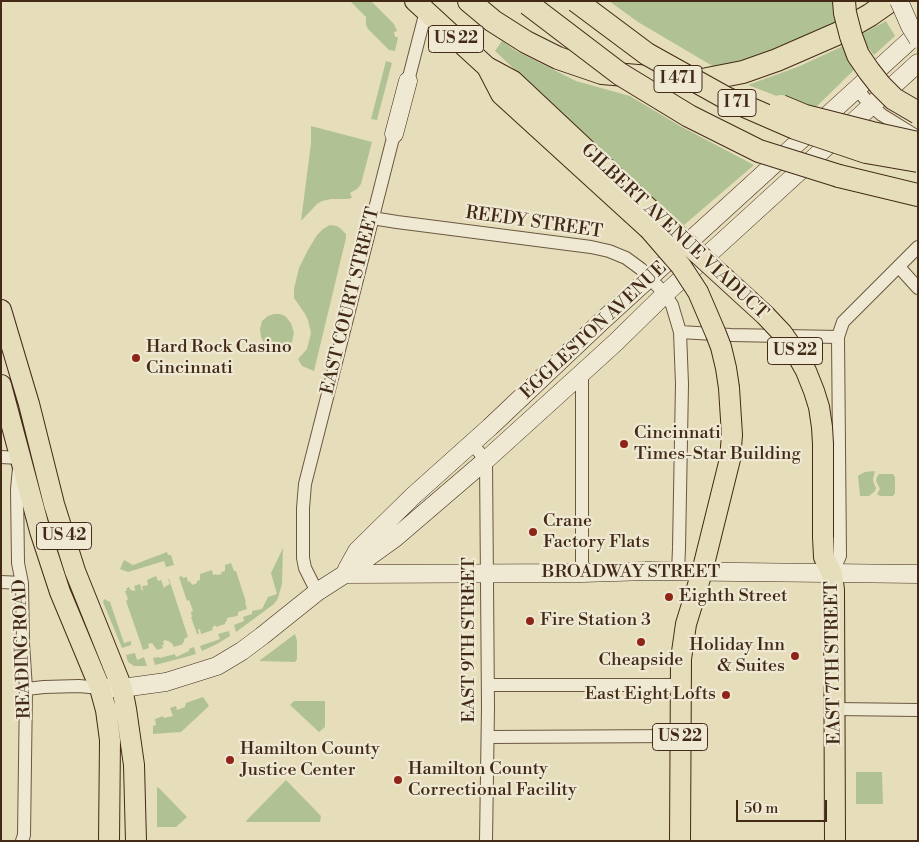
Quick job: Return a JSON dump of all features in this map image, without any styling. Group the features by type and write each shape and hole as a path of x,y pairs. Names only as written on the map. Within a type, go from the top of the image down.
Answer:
{"highway":[{"name":"I 471","path":"469,1 492,21 526,42 558,58 602,73 697,81 743,72 777,60 839,33 890,1"},
{"path":"576,1 602,10 726,84 805,116 872,133 918,142"},
{"name":"I 71","path":"576,1 647,54 726,98 795,128 866,152 918,160"},
{"path":"844,1 845,13 858,55 880,85 894,99 918,113"},
{"name":"I 71","path":"526,3 620,74 698,121 759,151 839,176 916,193"}],"main road":[{"path":"899,1 918,39"},
{"name":"GILBERT AVENUE VIADUCT","path":"420,6 487,67 513,81 654,223 765,315 782,333 806,371 819,407 823,444 824,557 832,574"},
{"name":"EGGLESTON AVENUE","path":"345,574 357,552 375,533 602,321 918,33"},
{"name":"EGGLESTON AVENUE","path":"100,688 122,688 166,682 217,666 242,651 316,592 345,574 395,538 486,460 582,373 665,294 918,63"},
{"name":"EAST COURT STREET","path":"394,134 408,81"},
{"name":"GILBERT AVENUE VIADUCT","path":"654,223 698,292 721,347 729,388 732,434 730,459 702,572"},
{"name":"US 42","path":"2,316 29,404 54,504 74,572 122,688 134,765 136,841"},
{"name":"READING ROAD","path":"1,385 11,458 40,531 60,592 100,688"},
{"name":"BROADWAY STREET","path":"345,574 702,572 918,574"},
{"name":"US 22","path":"680,841 681,658 690,607 702,572"},
{"name":"EAST 7TH STREET","path":"832,574 834,590 835,841"},
{"name":"US 42","path":"100,688 106,710 110,740 109,841"}],"street":[{"name":"EAST COURT STREET","path":"408,81 420,6"},
{"path":"857,89 871,106 882,115 918,138"},
{"path":"842,102 867,128 918,160"},
{"name":"EAST COURT STREET","path":"316,592 305,568 303,558 305,484 394,134"},
{"name":"REEDY STREET","path":"372,218 609,251 626,258 641,268 665,294 672,305 680,332 682,384 678,572"},
{"path":"680,332 838,337 843,322 918,246"},
{"path":"899,267 918,288"},
{"name":"EAST 7TH STREET","path":"832,574 840,556 838,337"},
{"path":"582,373 582,573"},
{"path":"472,444 486,460"},
{"name":"READING ROAD","path":"11,458 17,489 18,563 22,583 26,689 24,834 22,841"},
{"name":"EAST 9TH STREET","path":"486,460 488,574 486,841"},
{"path":"1,582 22,583"},
{"path":"488,686 680,685"},
{"name":"EGGLESTON AVENUE","path":"26,689 79,686 100,688"},
{"path":"835,709 918,710"},
{"path":"488,737 680,736"}],"green space":[{"path":"350,1 371,1 394,24 397,31 394,32 395,37 398,37 395,51 389,50 368,29 366,17"},
{"path":"609,1 833,1 837,21 770,52 716,68 638,22"},
{"path":"886,21 895,36 874,55 865,44 862,34"},
{"path":"502,41 516,51 576,81 630,96 680,126 754,165 684,225 677,223 495,51"},
{"path":"845,45 856,68 813,110 748,85 800,66"},
{"path":"386,61 392,63 377,120 371,119"},
{"path":"311,126 372,142 361,184 350,193 352,198 322,201 301,221 311,143"},
{"path":"330,225 341,229 346,234 346,238 314,371 302,366 298,359 307,349 311,333 308,320 294,298 294,289 299,268 308,250 317,235"},
{"path":"280,314 285,316 291,323 294,333 292,342 285,348 273,350 263,341 260,329 262,321 268,316"},
{"path":"875,471 873,479 875,491 869,496 860,496 858,476 865,472"},
{"path":"879,474 893,474 895,477 895,493 893,496 880,496 877,494 880,489 876,481"},
{"path":"283,548 282,584 278,598 274,604 236,632 234,625 244,621 243,617 252,614 252,611 262,609 268,597 277,594 271,573"},
{"path":"167,552 168,555 171,555 174,565 166,567 164,561 128,572 120,569 124,560 133,565"},
{"path":"231,563 234,571 236,571 247,609 238,612 237,616 227,618 225,624 216,627 215,625 212,628 213,630 201,634 200,629 198,630 199,634 197,634 191,617 191,612 193,611 189,600 187,601 179,577 187,577 188,582 190,581 192,585 200,580 200,574 212,570 213,575 222,574 221,572 225,571 225,565"},
{"path":"156,576 158,581 161,580 164,588 170,584 169,579 188,637 184,639 183,644 174,647 171,642 166,640 163,641 163,648 157,650 152,643 148,644 149,648 143,650 126,601 128,599 125,591 129,587 136,592 134,586 140,584 142,591 142,586 148,585 147,580"},
{"path":"104,599 110,602 124,643 131,641 131,645 122,648 103,602"},
{"path":"229,631 230,636 202,651 200,646 220,639 218,634"},
{"path":"295,634 297,659 295,662 259,661"},
{"path":"194,647 196,654 155,665 153,658 175,654 176,657"},
{"path":"135,653 137,660 144,657 147,666 134,666 128,662 126,655"},
{"path":"203,697 209,706 181,732 153,734 153,726 156,725 155,719 163,716 164,718 173,716 170,708 176,706 177,710 185,707 186,703"},
{"path":"294,701 325,701 325,727 319,732 290,705"},
{"path":"856,772 882,772 883,804 856,804"},
{"path":"286,780 321,816 320,822 247,822 246,821"},
{"path":"157,787 187,817 176,827 157,827"}],"place":[{"name":"Hard Rock Casino Cincinnati","path":"136,358"},
{"name":"Cincinnati Times-Star Building","path":"624,444"},
{"name":"Crane Factory Flats","path":"533,532"},
{"name":"Eighth Street","path":"669,597"},
{"name":"Fire Station 3","path":"530,621"},
{"name":"Cheapside","path":"641,642"},
{"name":"Holiday Inn & Suites","path":"795,656"},
{"name":"East Eight Lofts","path":"726,695"},
{"name":"Hamilton County Justice Center","path":"230,760"},
{"name":"Hamilton County Correctional Facility","path":"398,780"}]}
